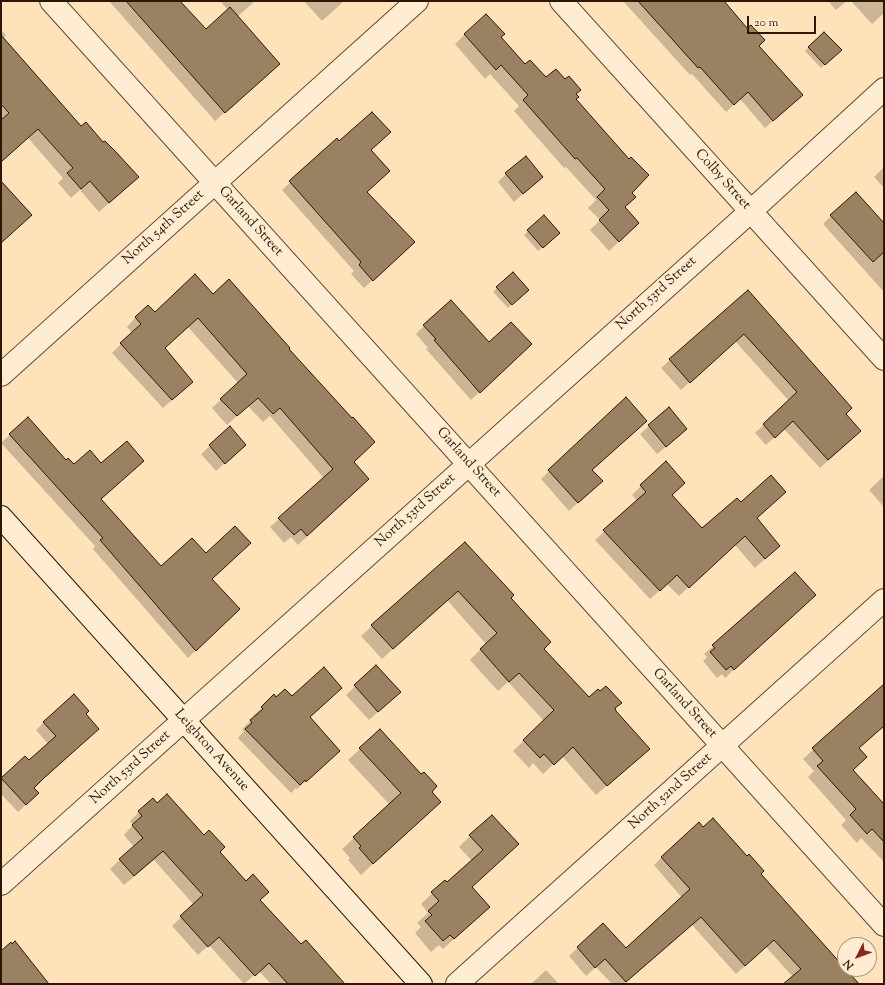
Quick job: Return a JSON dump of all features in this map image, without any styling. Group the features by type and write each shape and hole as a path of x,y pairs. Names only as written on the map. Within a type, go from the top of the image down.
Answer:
{"street":[{"name":"Garland Street","path":"51,1 884,925"},
{"name":"North 54th Street","path":"1,375 417,1"},
{"name":"Colby Street","path":"561,1 884,359"},
{"name":"North 53rd Street","path":"1,884 751,211 884,89"},
{"name":"Leighton Avenue","path":"1,517 421,984"},
{"name":"North 52nd Street","path":"457,984 884,600"}],"building":[{"path":"126,1 180,1 206,29 230,7 280,64 225,113"},
{"path":"638,1 724,1 747,28 751,25 765,40 759,46 803,95 773,121 748,92 734,105 700,67 698,68"},
{"path":"486,14 505,34 501,37 525,64 530,60 546,77 556,69 565,79 569,76 581,90 576,94 579,97 576,99 629,159 631,157 649,175 632,193 636,197 625,207 639,223 619,242 599,220 609,210 597,197 605,189 577,158 575,159 523,100 528,95 501,65 496,70 464,34"},
{"path":"824,32 842,50 825,65 808,47"},
{"path":"1,35 81,126 86,122 103,142 105,141 139,177 109,203 90,181 81,189 67,173 73,168 38,129 1,162 1,120 9,113 1,104"},
{"path":"372,112 391,132 371,150 390,171 367,192 415,242 373,281 359,265 361,262 289,181 337,138 339,141"},
{"path":"526,156 543,177 523,194 505,173"},
{"path":"1,181 32,215 1,243"},
{"path":"856,192 884,223 884,252 873,262 830,215"},
{"path":"544,215 560,233 543,248 527,230"},
{"path":"513,272 529,290 512,305 496,287"},
{"path":"195,274 213,294 229,279 290,348 289,349 375,442 354,462 369,479 307,536 301,529 294,535 278,518 333,469 280,408 273,414 258,398 237,416 220,399 247,374 198,318 165,348 193,382 172,400 120,343 141,324 135,317 148,305 155,312"},
{"path":"748,290 852,408 846,414 861,431 828,460 793,421 775,438 763,424 797,392 744,334 690,383 669,359"},
{"path":"451,300 489,342 511,322 532,344 480,393 434,340 436,339 423,325"},
{"path":"626,397 647,421 592,470 603,481 578,503 548,470"},
{"path":"669,407 687,429 666,447 648,425"},
{"path":"28,417 66,460 68,458 74,464 90,450 101,463 127,441 144,461 101,499 161,566 192,538 206,553 235,526 251,543 212,579 240,609 196,651 100,540 103,538 9,434"},
{"path":"230,426 246,445 225,464 209,445"},
{"path":"666,461 685,483 672,495 702,528 737,498 741,502 771,475 786,492 757,518 780,546 765,559 745,536 689,588 677,575 660,591 603,530 646,492 640,485"},
{"path":"465,542 514,595 511,598 551,642 544,649 589,697 598,689 600,691 606,686 622,703 615,708 616,711 650,749 607,786 573,747 554,765 544,754 540,758 523,740 554,710 519,673 509,682 480,649 497,633 458,591 393,649 371,625"},
{"path":"795,572 816,595 734,670 731,666 726,670 710,652 715,648 712,645"},
{"path":"376,665 401,692 378,712 354,685"},
{"path":"324,667 342,688 310,717 340,751 306,782 305,780 300,785 245,729 252,723 250,720 263,709 261,707 274,694 276,697 285,689 292,696"},
{"path":"884,684 884,726 859,748 867,757 853,770 884,804 884,842 872,829 867,834 850,815 856,809 817,766 823,761 812,748"},
{"path":"74,694 89,711 86,714 99,729 34,788 39,793 26,805 1,778 25,756 29,760 56,736 43,722"},
{"path":"380,729 421,774 424,772 437,786 432,792 441,802 373,864 359,848 361,846 353,837 401,793 359,748"},
{"path":"167,794 204,835 209,830 225,847 220,852 246,881 253,874 269,892 260,900 301,944 306,940 345,984 288,984 269,963 255,976 219,937 208,947 180,916 203,895 163,851 134,876 119,859 143,838 132,825 142,816 138,811 153,798 157,803"},
{"path":"492,815 519,844 472,887 490,907 454,939 450,935 443,941 425,921 432,915 428,911 439,901 431,892 445,880 447,882 483,850 469,835"},
{"path":"713,818 747,856 749,854 764,871 761,874 837,959 837,977 853,977 859,984 783,984 801,969 774,940 745,966 701,917 626,982 605,959 595,968 577,947 603,923 626,948 690,889 661,857 699,822 703,827"},
{"path":"15,941 49,984 1,984 1,951 11,942 12,944"}]}
